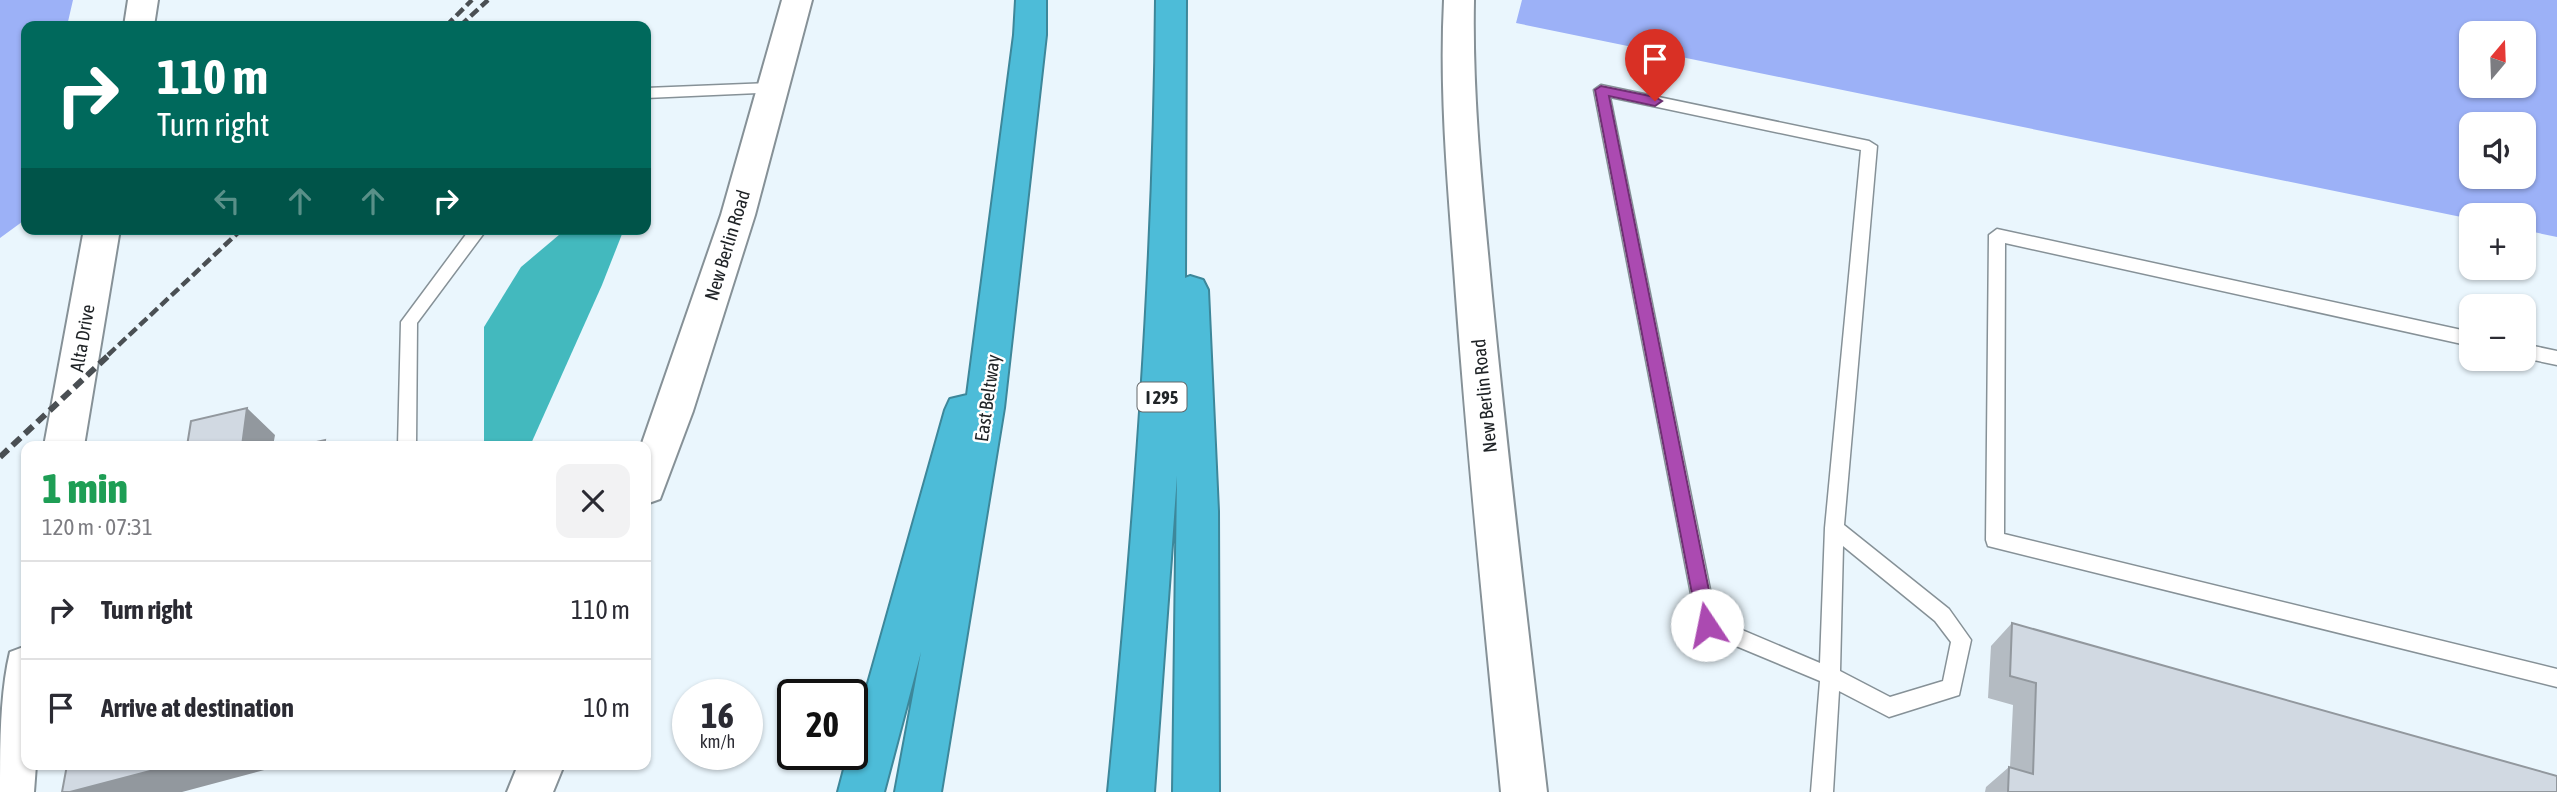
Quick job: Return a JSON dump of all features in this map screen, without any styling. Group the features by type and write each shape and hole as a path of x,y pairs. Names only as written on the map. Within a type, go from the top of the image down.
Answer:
{"highway":[{"name":"East Beltway","path":"918,792 975,478 1005,256 1030,35 1031,0"},
{"name":"I 295","path":"1131,792 1160,450 1172,116 1171,0"},
{"path":"1172,116 1189,280 1198,511 1196,792"},
{"path":"861,792 1005,256"}],"street":[{"path":"140,21 143,0"},
{"name":"New Berlin Road","path":"651,473 738,215 797,0"},
{"name":"New Berlin Road","path":"1459,0 1456,49 1478,336 1524,792"},
{"name":"Alta Drive","path":"65,441 101,235"},
{"path":"12,792 16,725 21,696"},
{"path":"530,792 539,770"}],"lane":[{"path":"651,93 773,88"},
{"path":"1822,792 1830,676 1834,527 1869,146 1601,90 1707,625 1830,676 1889,707 1952,688 1961,640 1942,615 1834,527"},
{"path":"2459,336 1997,234 1995,540 2557,678"},
{"path":"407,441 409,322 474,235"},
{"path":"2536,354 2557,358"}],"shaded area":[{"path":"0,0 73,0 68,21 21,21 21,223 0,238"},
{"path":"1522,0 2557,0 2557,237 2536,233 2536,203 2459,203 2459,217 1516,23"},
{"path":"559,235 622,235 532,441 484,441 484,327 521,267"}],"building":[{"path":"247,408 243,441 188,441 191,421"},
{"path":"2012,623 2557,776 2557,792 2008,792 2009,767 2033,774 2036,683 2010,676"},
{"path":"66,770 154,770 70,792 62,792"}],"railway":[{"path":"451,21 472,0"},
{"path":"465,21 488,0"},
{"path":"108,355 236,235"},
{"path":"0,457 110,354"}],"route":[{"path":"1655,101 1601,90 1707,625"}]}
